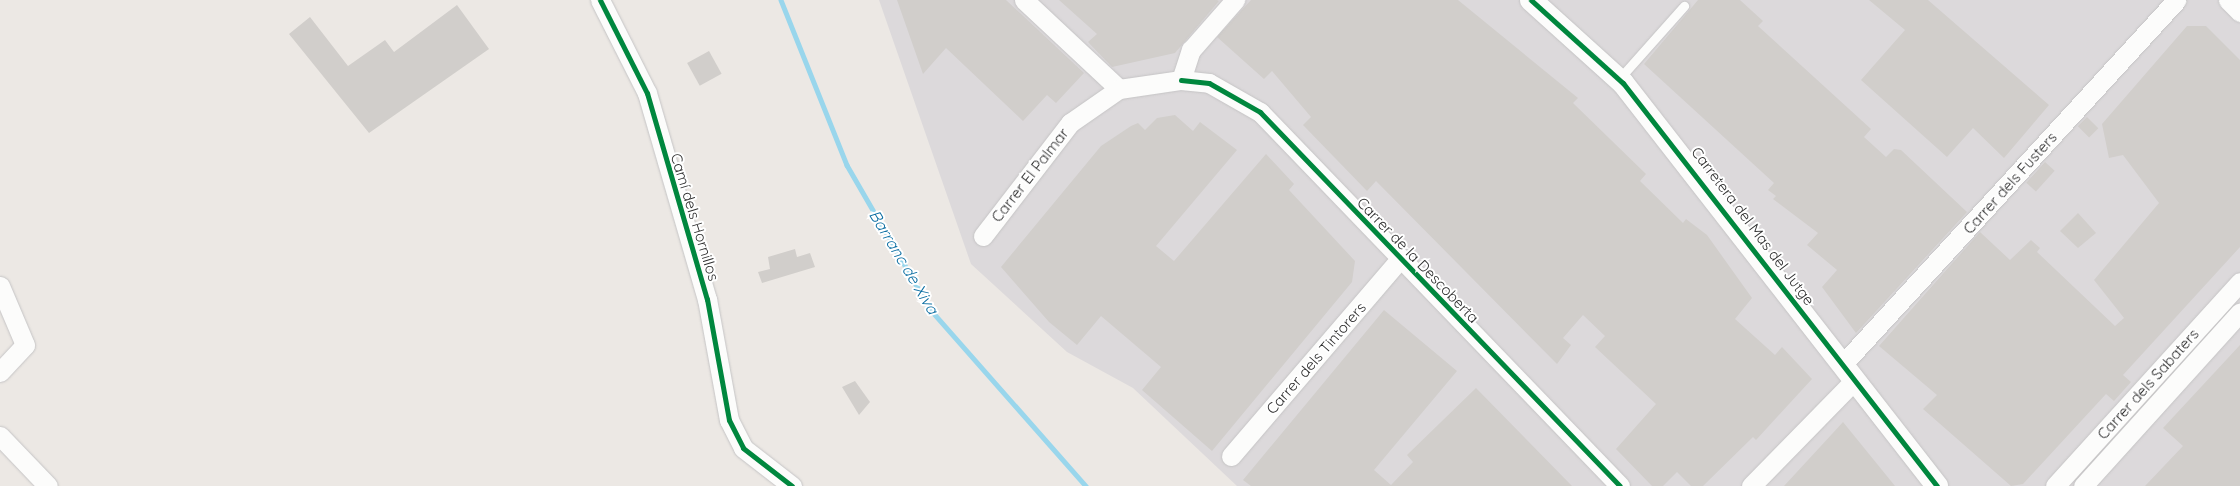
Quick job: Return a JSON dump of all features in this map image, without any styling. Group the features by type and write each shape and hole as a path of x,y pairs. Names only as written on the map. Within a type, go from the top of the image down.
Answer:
{"street":[{"name":"Camí dels Hornillos","path":"600,0 647,93 708,300 729,420 743,448 792,486"},
{"path":"1024,0 1119,90"},
{"path":"1181,80 1191,50 1235,0"},
{"name":"Carretera del Mas del Jutge","path":"1531,0 1619,79 1691,164 1848,373 1939,485"},
{"name":"Carrer dels Fusters","path":"1751,486 1848,373 2177,0"},
{"path":"2228,0 2240,12"},
{"name":"Carrer El Palmar","path":"983,236 1070,123 1119,90 1181,80"},
{"name":"Carrer de la Descoberta","path":"1181,80 1216,86 1260,112 1620,486"},
{"name":"Carrer dels Tintorers","path":"1231,456 1400,259"},
{"name":"Carrer dels Sabaters","path":"2055,486 2240,282"},
{"path":"0,286 24,345 0,372"},
{"name":"Carrer dels Sabaters","path":"2083,486 2240,312"},
{"path":"0,436 48,486"}],"lane":[{"path":"1619,79 1684,6"}],"shaded area":[{"path":"879,0 2240,0 2240,486 1237,486 1133,388 1067,352 971,264"}],"building":[{"path":"897,0 1006,0 1084,73 1056,103 1047,95 1023,121 946,48 923,74"},
{"path":"1059,0 1219,1 1175,53 1112,67 1088,42 1097,34"},
{"path":"1251,0 1458,0 1578,98 1573,103 1646,174 1640,181 1683,223 1686,219 1707,235 1752,298 1735,319 1775,355 1782,347 1812,379 1756,440 1753,437 1703,486 1691,486 1677,472 1663,486 1652,486 1616,449 1656,404 1595,347 1605,336 1583,315 1563,338 1571,345 1557,364 1376,181 1367,191 1303,125 1311,117 1272,71 1264,79 1217,37"},
{"path":"1698,0 1740,0 1763,21 1758,26 1871,129 1864,137 1886,157 1894,149 1901,150 1967,212 1856,333 1822,287 1837,270 1807,245 1818,233 1773,199 1776,196 1768,190 1774,183 1644,64"},
{"path":"1869,0 1928,0 2049,105 2004,158 1973,128 1947,157 1861,80 1905,30"},
{"path":"457,5 489,49 369,133 289,34 310,17 348,66 385,40 394,52"},
{"path":"2187,26 2206,26 2240,60 2240,247 2123,375 2131,382 2114,401 2106,394 2023,484 2011,486 1923,409 1937,395 1879,346 1980,232 2010,260 2031,240 2040,248 2037,252 2115,326 2124,318 2094,280 2159,203 2123,155 2109,158 2102,124"},
{"path":"709,51 722,74 700,86 687,63"},
{"path":"1175,115 1193,131 1200,122 1237,150 1156,246 1174,261 1266,154 1294,184 1289,190 1355,261 1352,282 1212,451 1142,390 1161,367 1101,316 1077,345 1049,322 1001,267 1101,146 1138,123 1145,130 1157,118"},
{"path":"2087,117 2098,128 2089,138 2078,126"},
{"path":"2045,162 2055,171 2036,192 2026,183"},
{"path":"2078,213 2096,233 2078,248 2060,231"},
{"path":"795,249 797,257 810,253 815,267 762,283 758,272 770,269 768,257"},
{"path":"1384,310 1457,371 1374,470 1391,485 1413,462 1407,455 1476,388 1572,486 1251,486 1243,480"},
{"path":"2240,345 2240,486 2145,486 2183,446 2163,428"},
{"path":"855,381 870,402 859,415 842,387"},
{"path":"1843,422 1895,486 1784,486 1832,434"}],"waterway":[{"name":"Barranc de Xiva","path":"781,0 847,165 930,309 1086,486"}],"cycle path":[{"path":"600,0 647,93 707,299 729,420 743,448 792,486"},
{"path":"1531,0 1623,83 1937,486"},
{"path":"1181,80 1209,83 1260,112 1620,486"}]}
